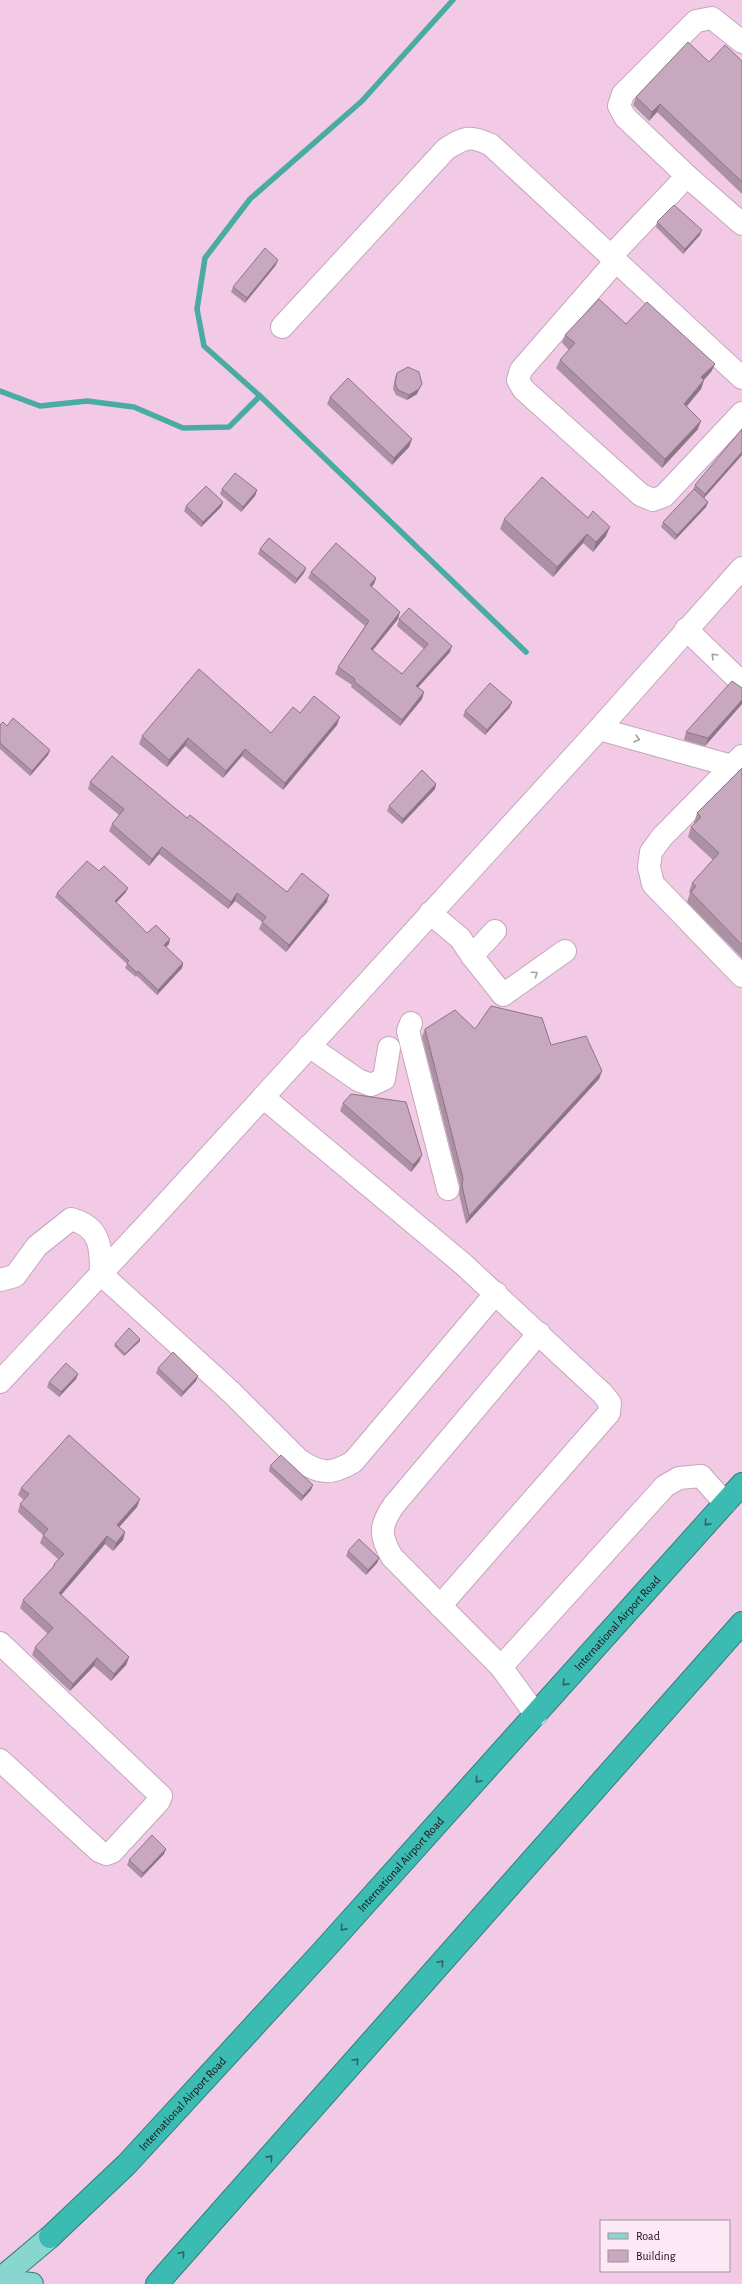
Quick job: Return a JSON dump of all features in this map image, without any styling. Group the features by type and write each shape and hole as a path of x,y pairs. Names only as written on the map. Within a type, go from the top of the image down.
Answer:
{"highway":[{"name":"International Airport Road","path":"50,2237 127,2164 536,1715 742,1484"},
{"path":"157,2284 742,1623"}],"main road":[{"path":"0,2263 50,2237"},
{"path":"0,2280 50,2237"},
{"path":"0,2280 32,2284"}],"lane":[{"path":"742,42 712,18 696,21 622,94 620,99 620,112 742,224"},
{"path":"282,327 446,148 461,140 476,138 491,145 742,378"},
{"path":"688,176 614,258 521,370 518,380 523,389 641,495 653,500 664,496 742,413"},
{"path":"0,1382 101,1274 599,729 686,629 742,568"},
{"path":"686,629 742,683"},
{"path":"599,729 737,761"},
{"path":"737,761 662,837 651,852 649,867 653,884 742,976"},
{"path":"430,913 460,938 472,956 503,995 565,951"},
{"path":"472,956 495,931"},
{"path":"411,1023 408,1031 448,1189"},
{"path":"309,1046 358,1080 371,1084 384,1079 389,1048"},
{"path":"263,1097 430,1235 496,1293 603,1394 610,1403 609,1413 440,1606"},
{"path":"0,1280 15,1276 37,1246 71,1219 85,1222 94,1231 101,1251 101,1274 231,1392 299,1460 310,1467 325,1472 338,1470 353,1462 496,1293"},
{"path":"536,1715 501,1667 392,1557 386,1546 382,1530 385,1518 539,1333"},
{"path":"501,1667 665,1486 679,1478 701,1476 725,1502"},
{"path":"0,1642 161,1796 160,1800 112,1852 106,1854 99,1851 0,1760"}],"shaded area":[{"path":"0,0 742,0 742,2284 0,2284"}],"building":[{"path":"688,42 709,62 725,45 742,61 742,182 660,104 652,112 636,97"},
{"path":"674,205 702,230 685,249 657,222"},
{"path":"265,248 278,260 247,298 233,287"},
{"path":"599,299 626,324 647,302 715,364 701,377 704,380 684,404 701,421 665,459 560,360 575,343 565,335"},
{"path":"408,367 419,372 422,384 419,389 409,395 398,390 395,384 397,373"},
{"path":"348,378 412,439 394,458 330,397"},
{"path":"742,429 742,452 705,494 695,485"},
{"path":"235,473 257,490 243,507 222,489"},
{"path":"542,477 588,518 593,511 610,527 596,542 587,534 557,567 504,519"},
{"path":"206,486 223,502 203,522 186,506"},
{"path":"694,489 708,502 677,535 663,522"},
{"path":"269,538 306,568 297,579 260,549"},
{"path":"336,543 376,578 370,585 400,612 371,649 402,674 428,644 399,619 409,608 452,646 416,686 424,692 402,720 354,681 355,679 338,667 369,621 311,572"},
{"path":"199,669 271,733 293,707 300,713 314,696 340,717 285,783 245,749 226,771 188,738 169,760 142,736"},
{"path":"732,681 742,688 742,700 708,738 686,732"},
{"path":"490,683 512,702 487,730 465,711"},
{"path":"13,718 50,750 32,771 0,743 0,725 3,722 7,726"},
{"path":"112,756 187,818 190,815 287,892 302,873 329,895 289,945 262,922 266,917 237,893 231,902 162,847 152,859 112,824 124,809 90,782"},
{"path":"742,768 742,945 691,892 696,886 692,883 719,853 691,827 701,817 697,813"},
{"path":"422,770 436,784 403,819 389,806"},
{"path":"87,861 99,871 104,866 128,888 115,901 147,933 156,925 170,939 164,945 183,963 158,990 138,971 137,973 127,963 129,961 57,893"},
{"path":"491,1006 542,1018 551,1045 586,1036 602,1071 469,1216 462,1186 463,1178 425,1029 455,1010 475,1029"},
{"path":"351,1094 406,1102 422,1155 413,1165 343,1103"},
{"path":"129,1328 140,1339 125,1354 115,1344"},
{"path":"173,1352 198,1376 183,1392 158,1368"},
{"path":"66,1363 78,1374 61,1392 49,1382"},
{"path":"69,1435 140,1499 117,1525 125,1532 116,1543 107,1536 59,1593 129,1657 114,1674 97,1658 73,1684 35,1647 53,1628 23,1600 64,1554 43,1535 48,1529 20,1504 29,1494 21,1488"},
{"path":"281,1455 313,1485 303,1496 270,1466"},
{"path":"359,1539 379,1558 368,1570 348,1551"},
{"path":"152,1835 166,1849 143,1873 129,1860"}],"waterway":[{"path":"453,0 362,101 250,199 205,258 197,309 204,346 260,396 526,652"},
{"path":"0,391 40,406 87,401 134,407 183,428 229,427 260,396"}]}
